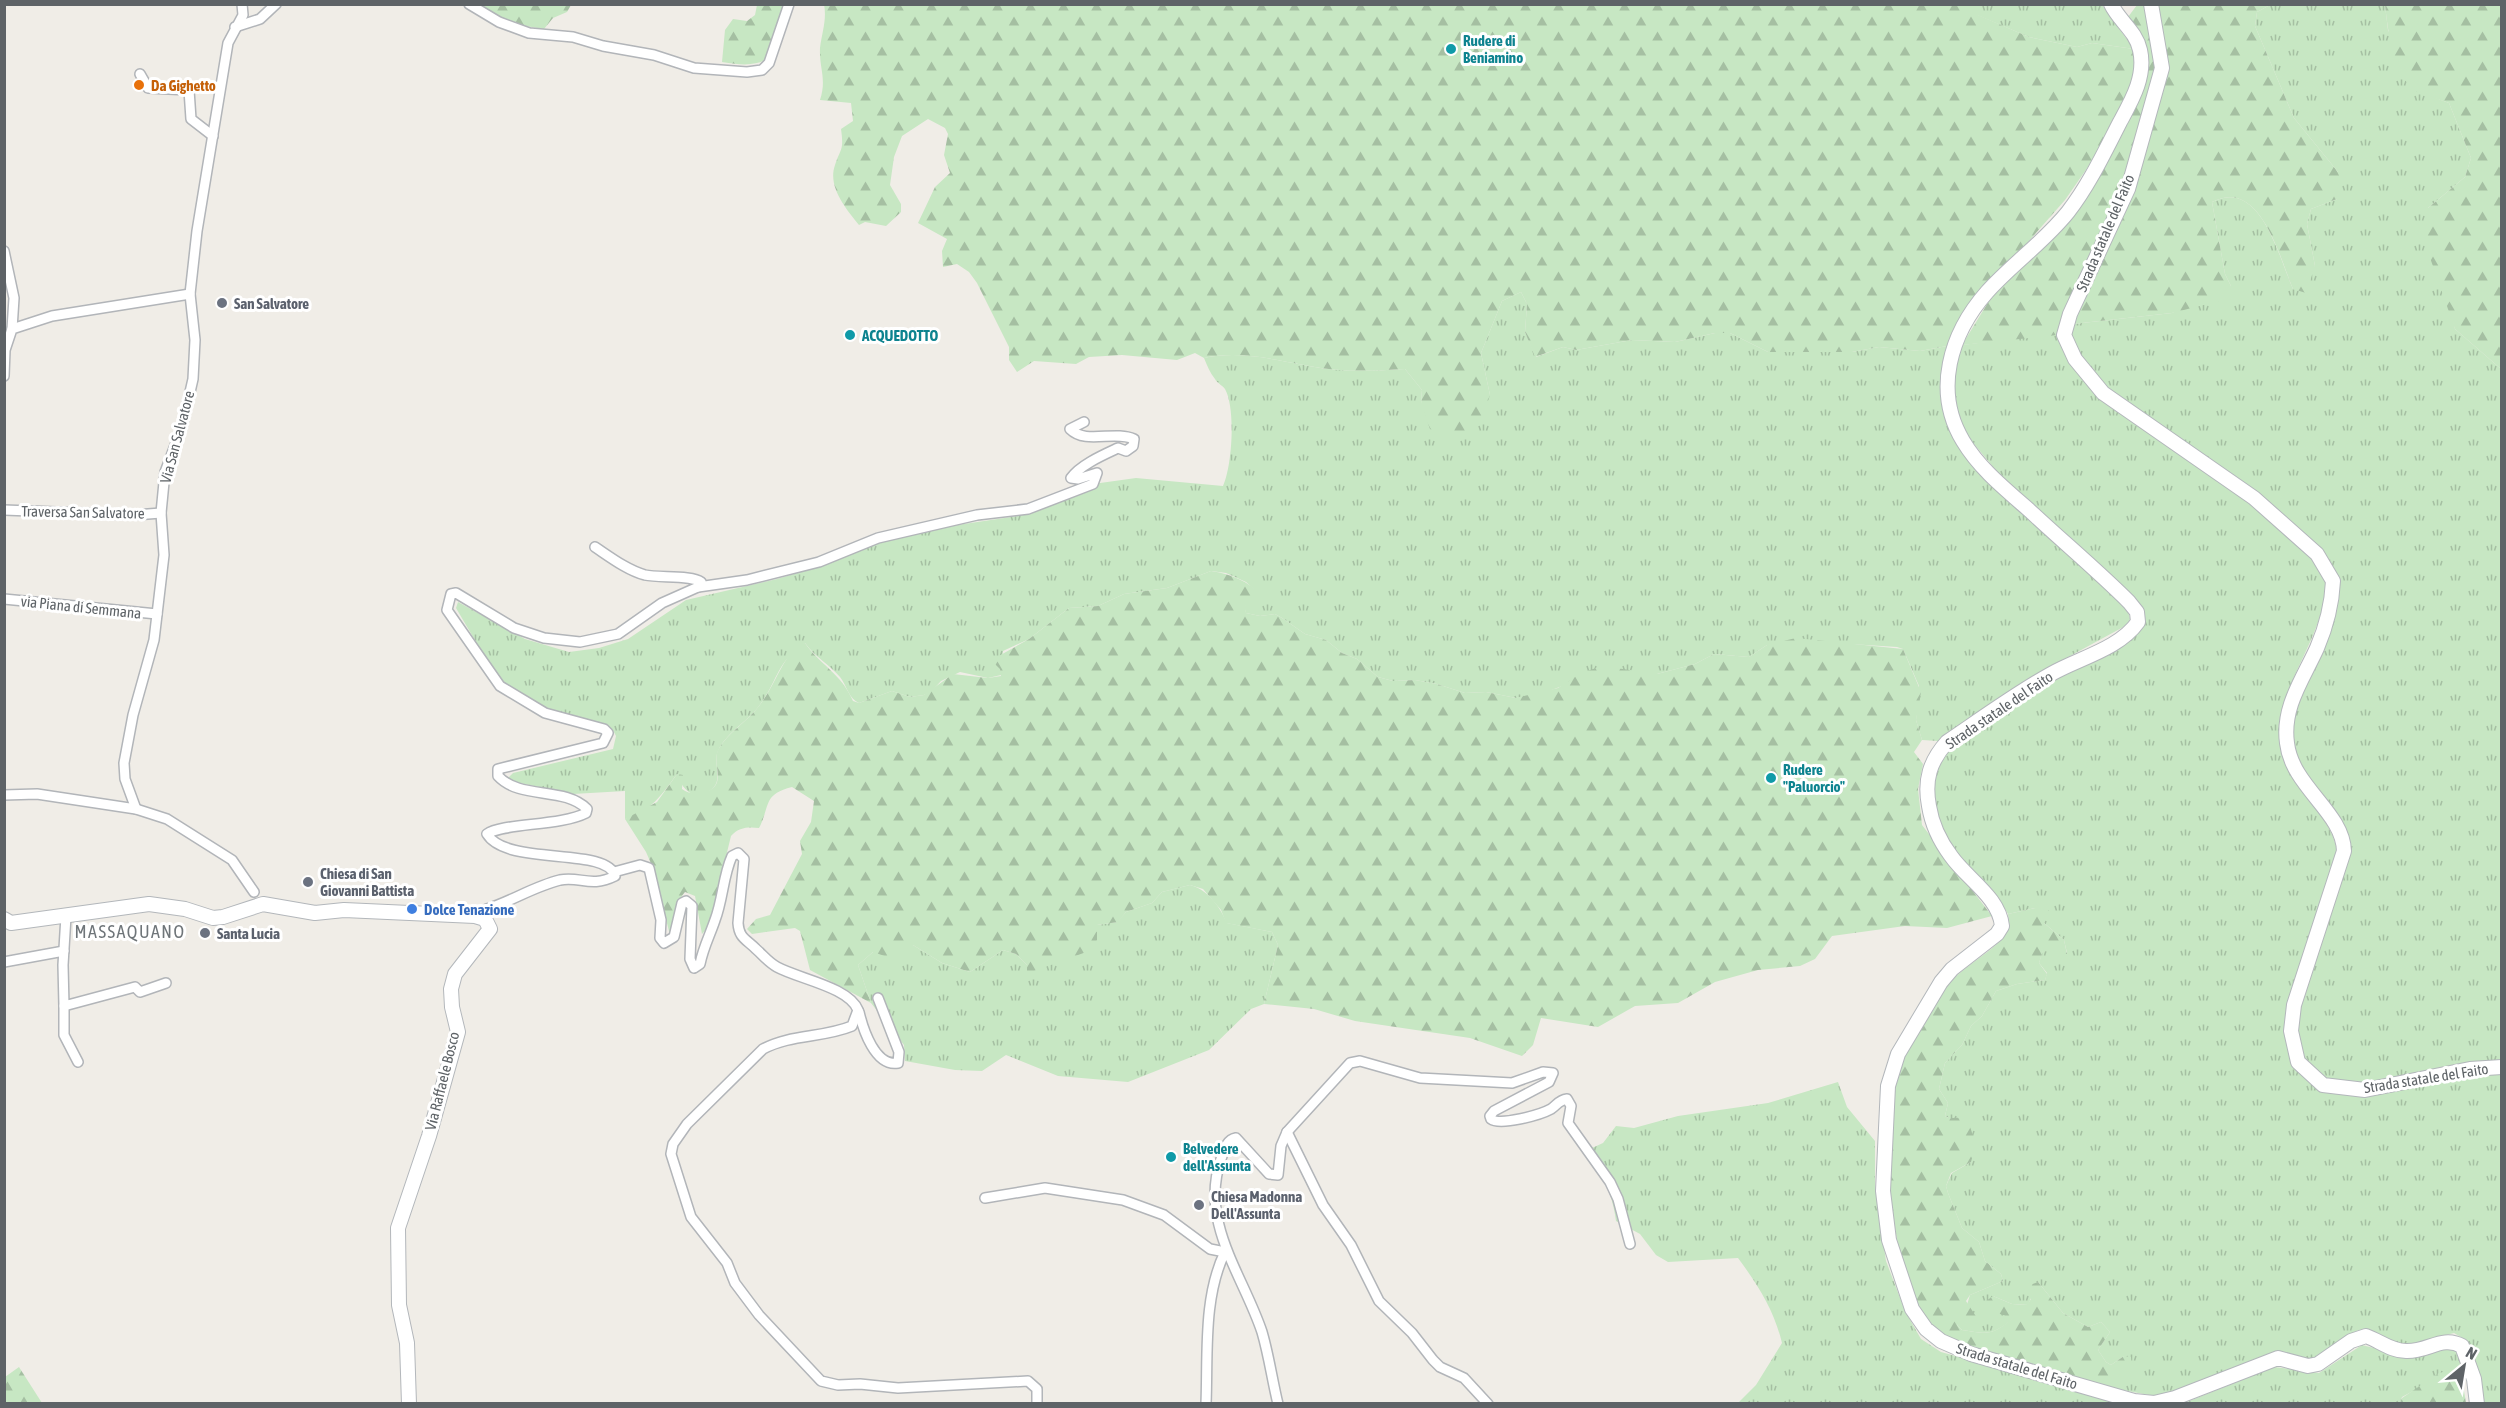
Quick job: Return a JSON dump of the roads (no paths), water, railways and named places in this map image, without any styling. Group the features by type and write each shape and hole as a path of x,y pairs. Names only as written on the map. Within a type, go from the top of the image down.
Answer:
{"street":[{"name":"Via San Salvatore","path":"136,809 125,779 124,763 133,715 148,666 157,614 164,555 161,513 165,472 182,427 193,379 195,340 190,294 197,231 228,43 243,15 242,4"},
{"path":"235,27 260,19 276,4"},
{"path":"469,4 499,22 530,33 573,37 603,46 654,55 694,68 747,72 762,70 769,63 789,4"},
{"name":"Strada statale del Faito","path":"2111,4 2133,33 2139,48 2140,77 2132,100 2086,187 2066,214 1987,292 1972,311 1957,338 1947,371 1946,388 1953,421 1977,460 2000,484 2129,602 2136,612 2138,622 2132,631 2119,640 2052,674 1947,742 1935,756 1928,771 1927,797 1933,827 1951,857 1997,908 2002,926 1997,934 1952,969 1941,982 1892,1068 1883,1151 1883,1191 1889,1240 1912,1309 1926,1329 1941,1341 1971,1354 2085,1388 2134,1401 2154,1403 2175,1398 2278,1358 2308,1366 2318,1364 2351,1341 2366,1336 2393,1350 2418,1351 2443,1341 2452,1340 2462,1346 2474,1379 2477,1404"},
{"name":"Strada statale del Faito","path":"2151,4 2162,68 2128,189 2070,314 2064,334 2075,359 2103,393 2254,498 2317,554 2333,581 2327,618 2318,647 2292,698 2287,721 2287,745 2300,780 2341,832 2344,851 2294,1005 2291,1031 2298,1062 2323,1085 2365,1090 2470,1069 2502,1067"},
{"path":"140,74 148,88 188,89 191,119 213,136"},
{"path":"4,251 14,298 12,328 5,350 4,376"},
{"path":"12,328 52,316 190,294"},
{"path":"878,998 899,1052 898,1063 884,1059 876,1052 864,1033 855,1002 843,994 778,968 744,940 739,932 738,923 744,859 738,853 732,856 728,865 716,920 706,938 700,964 694,968 690,959 692,906 686,901 679,908 674,937 664,943 660,938 661,920 649,868 640,866 614,872 582,858 528,854 505,847 487,834 496,830 533,826 586,813 587,809 573,799 509,785 498,776 498,770 603,743 608,733 604,729 545,713 500,686 447,610 448,601 451,594 456,593 514,628 544,638 580,642 618,634 662,603 698,587 747,580 819,562 878,538 977,515 1028,509 1092,484 1097,473 1078,479 1071,478 1082,468 1118,448 1126,451 1133,446 1134,439 1117,434 1076,435 1070,429 1084,422"},
{"name":"Traversa San Salvatore","path":"4,510 135,515 161,513"},
{"path":"595,547 642,574 663,579 694,578 701,582 698,587"},
{"name":"via Piana di Semmana","path":"4,599 157,614"},
{"path":"4,795 37,794 136,809 167,819 232,860 259,898 315,913 344,910 480,916 486,909 547,884 564,879 590,884 615,876 614,872"},
{"path":"4,919 11,923 149,904 222,918 259,898"},
{"path":"66,916 64,1035 78,1062"},
{"name":"Via Raffaele Bosco","path":"409,1404 407,1343 399,1305 398,1228 429,1137 458,1032 452,1007 451,988 455,974 490,929 485,919 480,916"},
{"path":"4,962 64,951"},
{"path":"64,1006 135,987 140,992 166,983"},
{"path":"858,1010 852,1026 828,1034 777,1041 763,1049 687,1125 673,1144 670,1154 686,1208 727,1263 735,1283 759,1315 821,1381 838,1385 860,1384 898,1388 1028,1381 1037,1389 1037,1404"},
{"path":"1278,1404 1269,1355 1261,1329 1245,1287 1226,1251 1215,1197 1216,1174 1231,1139 1239,1140 1269,1174 1278,1175 1281,1146 1287,1132 1341,1070 1357,1060 1420,1078 1512,1083 1550,1071 1553,1076 1549,1082 1494,1111 1490,1116 1491,1119 1505,1123 1550,1109 1567,1099 1571,1106 1568,1123 1610,1182 1618,1199 1630,1244"},
{"path":"1287,1132 1323,1205 1351,1245 1379,1301 1412,1334 1440,1367 1464,1378 1488,1404"},
{"path":"985,1198 1045,1188 1123,1200 1164,1215 1210,1249 1226,1251"},
{"path":"1206,1404 1207,1335 1220,1263 1226,1251"}],"place":[{"name":"Rudere di Beniamino","path":"1451,49"},
{"name":"Da Gighetto","path":"139,85"},
{"name":"San Salvatore","path":"222,303"},
{"name":"ACQUEDOTTO","path":"850,335"},
{"name":"Rudere \"Paluorcio\"","path":"1771,778"},
{"name":"Chiesa di San Giovanni Battista","path":"308,882"},
{"name":"Dolce Tenazione","path":"412,909"},
{"name":"Santa Lucia","path":"205,933"},
{"name":"Belvedere dell'Assunta","path":"1171,1157"},
{"name":"Chiesa Madonna Dell'Assunta","path":"1199,1205"}],"district":[{"name":"MASSAQUANO","path":"130,931"}]}
